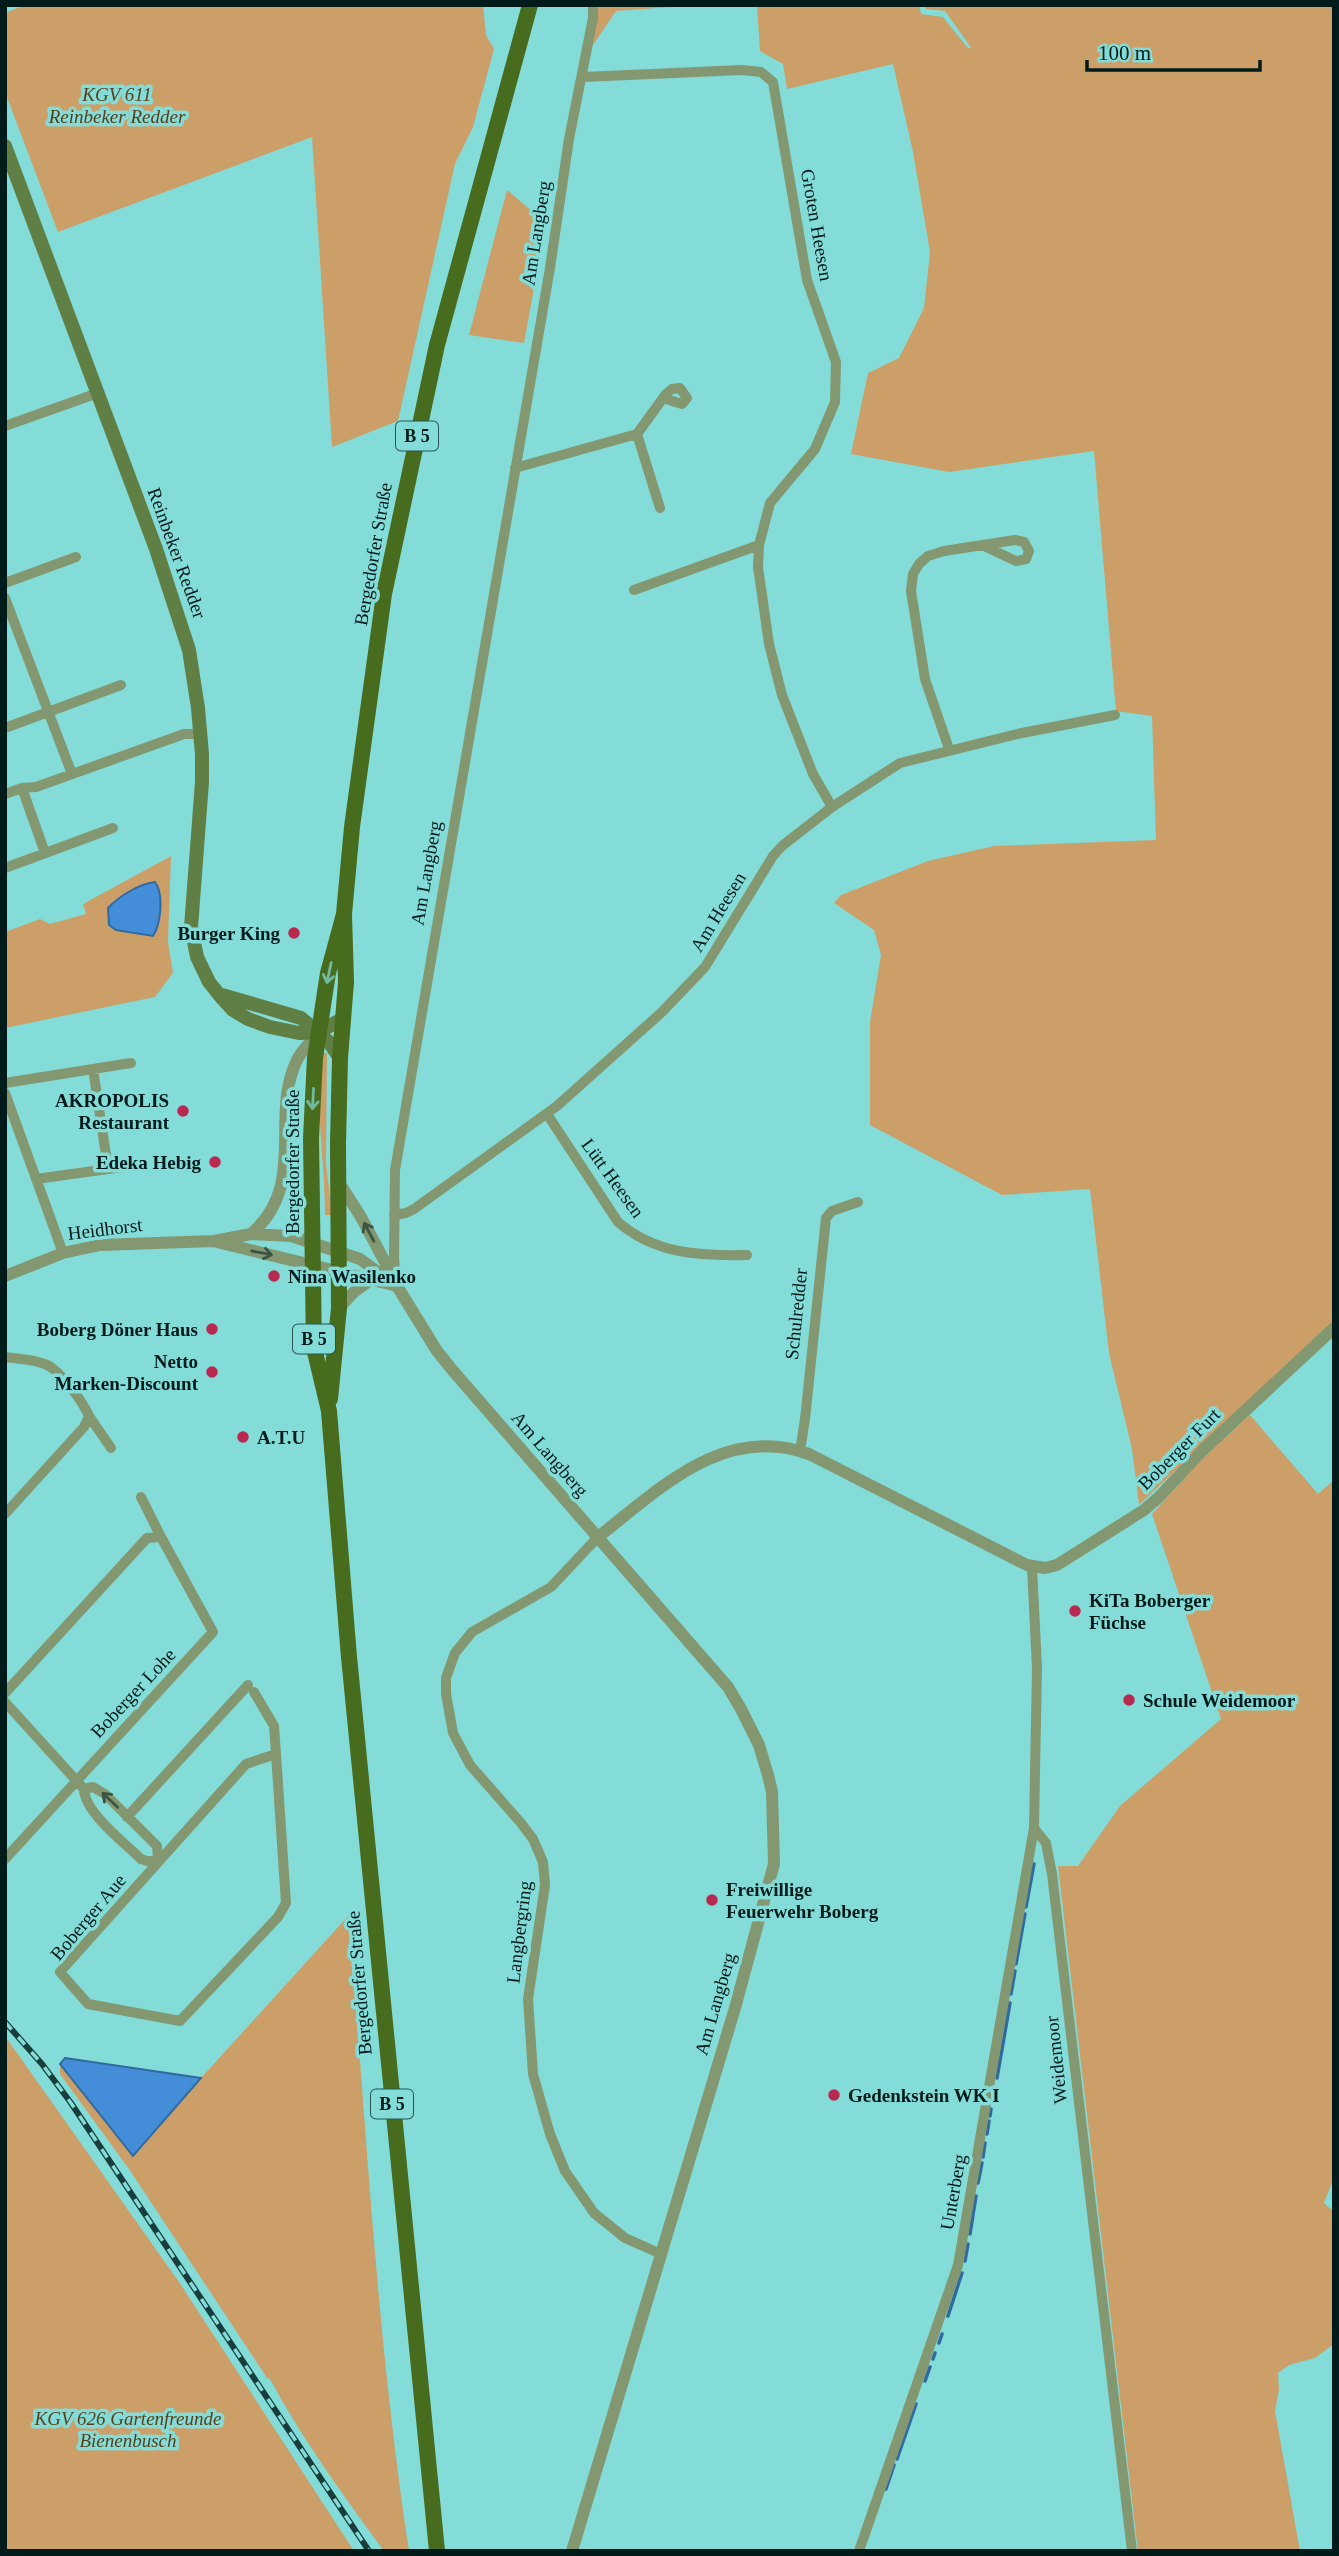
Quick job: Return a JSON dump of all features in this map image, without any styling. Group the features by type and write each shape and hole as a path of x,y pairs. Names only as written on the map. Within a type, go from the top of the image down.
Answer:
{"main road":[{"name":"Bergedorfer Straße","path":"329,1411 339,1308 340,1058 346,982 344,914 352,827 384,594 438,345 530,5"},
{"name":"Reinbeker Redder","path":"5,146 185,632 201,734 202,782 191,937 197,957 215,989 233,1000 301,1018 329,1042 340,1058"},
{"name":"Bergedorfer Straße","path":"344,914 328,973 318,1032 311,1138 314,1348 329,1411 350,1670 437,2551"},
{"path":"318,1032 342,1019"}],"street":[{"name":"Am Langberg","path":"397,1286 395,1170 569,139 583,77 593,5"},
{"name":"Groten Heesen","path":"583,77 743,70 761,72 773,82 807,280 836,362 835,402 815,449 770,503 759,545 758,567 769,644 782,695 808,761 832,807"},
{"path":"5,426 98,393"},
{"path":"515,468 637,434 663,398"},
{"path":"637,434 660,508"},
{"path":"634,590 759,545"},
{"path":"949,749 925,679 915,629 912,583 915,569 928,556 982,545"},
{"path":"5,583 76,557"},
{"path":"5,598 72,774"},
{"path":"5,728 121,685"},
{"name":"Am Heesen","path":"394,1215 414,1209 581,1087 695,979 773,856 832,807 901,763 949,749 1115,715"},
{"path":"5,794 22,788 36,787 184,734 201,734"},
{"path":"22,788 46,853"},
{"path":"5,868 113,828"},
{"path":"251,1234 267,1218 282,1186 286,1168 288,1087 299,1055 318,1032"},
{"path":"5,1083 131,1062"},
{"path":"93,1069 108,1168"},
{"path":"5,1093 63,1253"},
{"name":"Lütt Heesen","path":"547,1114 618,1222 633,1235 659,1248 747,1255"},
{"path":"36,1179 144,1164"},
{"path":"338,1181 361,1217 397,1286"},
{"name":"Schulredder","path":"800,1451 826,1218 832,1210 858,1202"},
{"name":"Heidhorst","path":"5,1276 63,1253 100,1245 214,1241 251,1234 291,1237 339,1252"},
{"name":"Heidhorst","path":"214,1241 313,1265"},
{"name":"Am Langberg","path":"339,1252 360,1259 397,1286 437,1351 454,1372 727,1687 759,1745 772,1792 775,1864 735,2008 572,2551"},
{"path":"313,1265 397,1286"},
{"path":"339,1308 354,1292 372,1279"},
{"name":"Boberger Furt","path":"1032,1567 1057,1565 1144,1510 1203,1450 1334,1328"},
{"path":"5,1357 46,1364 57,1372 85,1407 111,1448"},
{"path":"5,1514 84,1427 89,1416"},
{"path":"598,1537 678,1475 704,1461 730,1451 755,1446 780,1446 800,1451 1032,1567"},
{"name":"Boberger Lohe","path":"5,1859 214,1632 141,1497"},
{"name":"Langbergring","path":"598,1537 551,1587 472,1632 454,1653 446,1678 446,1694 453,1733 470,1765 522,1823 543,1861 545,1885 528,1999 533,2074 550,2134 565,2171 594,2213 625,2238 661,2254"},
{"path":"5,1693 147,1538 161,1538"},
{"name":"Weidemoor","path":"1032,1567 1037,1668 1034,1828 1046,1843 1052,1874 1132,2551"},
{"name":"Boberger Aue","path":"127,1817 251,1689 274,1726 276,1754 286,1903 278,1916 180,2021 88,2004 60,1972 246,1764 276,1754"},
{"path":"5,1702 84,1789 84,1797 90,1808 141,1859 158,1861 157,1846 105,1794 93,1787 84,1789"},
{"name":"Unterberg","path":"859,2551 958,2265 1034,1828"}],"green space":[{"name":"KGV 611 Reinbeker Redder","path":"25,5 483,5 486,35 494,49 473,127 455,164 398,421 332,447 312,137 58,232 5,92 5,13"},
{"path":"598,5 698,5 616,11 593,45"},
{"path":"757,5 919,5 921,14 943,17 967,47 972,49 945,11 926,9 925,5 1334,5 1334,1320 1139,1505 1132,1449 1109,1353 1090,1189 1002,1195 870,1125 870,1022 881,955 874,930 834,903 841,895 928,861 994,846 1156,840 1152,716 1116,711 1094,451 949,472 851,454 868,373 899,358 924,308 930,252 913,152 893,64 787,89 783,64 760,51"},
{"path":"507,190 546,223 524,343 469,335"},
{"path":"171,856 168,942 173,973 155,997 5,1028 5,932 40,919 50,924 86,914 83,904"},
{"path":"323,1053 327,1053 326,1162 332,1215 325,1215 320,1114"},
{"path":"1250,1415 1318,1494 1334,1480 1334,2177 1324,2203 1334,2212 1334,2344 1315,2358 1289,2365 1278,2373 1279,2390 1275,2411 1300,2551 1138,2551 1058,1866 1078,1866 1120,1806 1221,1719 1152,1514 1205,1456"},
{"path":"349,1915 380,2313 409,2551 384,2551 324,2467 270,2379 131,2172 60,2074 60,2064 134,2156"},
{"name":"KGV 626 Gartenfreunde Bienenbusch","path":"5,2036 179,2282 354,2551 5,2551"}],"water":[{"path":"155,882 160,894 160,909 153,936 116,930 109,925 108,908 123,895"},
{"path":"65,2058 201,2078 133,2156 60,2064"}],"waterway":[{"path":"1026,1907 1034,1864"},
{"path":"1016,1964 1025,1914"},
{"path":"1011,1994 1015,1971"},
{"path":"997,2078 1010,2003"},
{"path":"993,2100 994,2092"},
{"path":"990,2116 991,2109"},
{"path":"987,2134 989,2121"},
{"path":"983,2157 985,2143"},
{"path":"978,2183 982,2163"},
{"path":"970,2234 976,2196"},
{"path":"965,2261 968,2244"},
{"path":"948,2316 962,2273"},
{"path":"939,2343 942,2334"},
{"path":"933,2359 935,2353"},
{"path":"925,2381 930,2367"},
{"path":"897,2459 916,2404"},
{"path":"886,2489 894,2465"}],"railway":[{"path":"5,2022 42,2064 71,2103 369,2551"}],"place":[{"name":"Burger King","path":"294,933"},
{"name":"AKROPOLIS Restaurant","path":"183,1111"},
{"name":"Edeka Hebig","path":"215,1162"},
{"name":"Nina Wasilenko","path":"274,1276"},
{"name":"Boberg Döner Haus","path":"212,1329"},
{"name":"Netto Marken-Discount","path":"212,1372"},
{"name":"A.T.U","path":"243,1437"},
{"name":"KiTa Boberger Füchse","path":"1075,1611"},
{"name":"Schule Weidemoor","path":"1129,1700"},
{"name":"Freiwillige Feuerwehr Boberg","path":"712,1900"},
{"name":"Gedenkstein WK I","path":"834,2095"}]}
